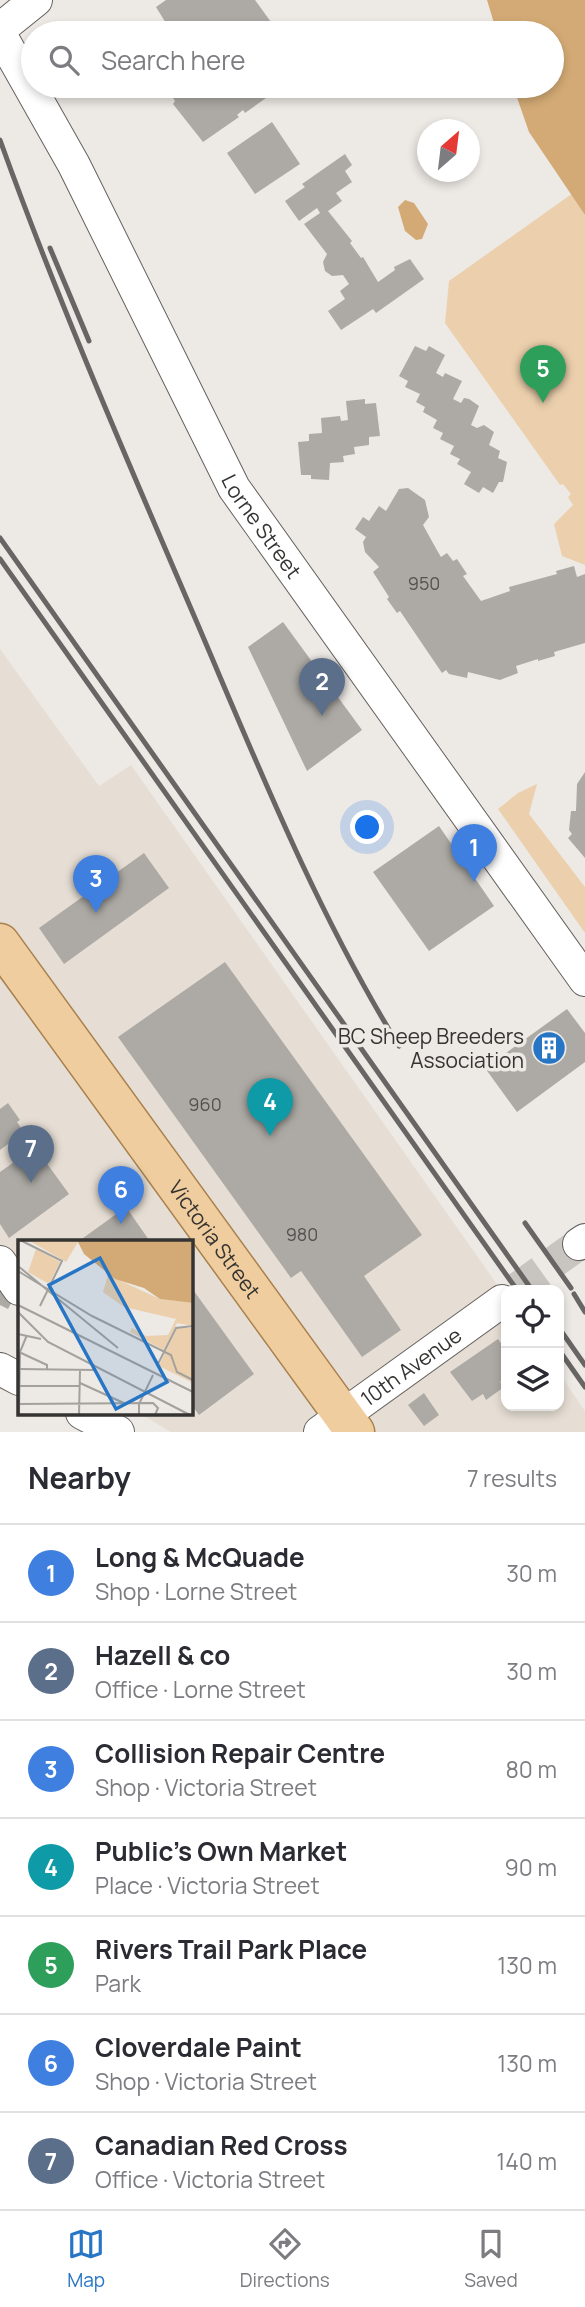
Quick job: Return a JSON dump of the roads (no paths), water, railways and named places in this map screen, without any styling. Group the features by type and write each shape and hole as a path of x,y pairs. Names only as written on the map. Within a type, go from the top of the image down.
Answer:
{"main road":[{"name":"Victoria Street","path":"0,943 339,1426"},
{"path":"0,978 40,1000"}],"street":[{"path":"0,32 36,0"},
{"name":"Lorne Street","path":"0,32 21,69"},
{"name":"Lorne Street","path":"37,98 75,165 234,488 585,979"},
{"path":"0,1262 18,1288"},
{"name":"10th Avenue","path":"339,1426 501,1302"},
{"path":"0,1369 18,1378"},
{"path":"84,1414 120,1432"},
{"path":"108,1414 120,1432"}],"tunnel":[{"path":"522,1285 579,1244"}],"railway":[{"path":"0,140 95,384 267,786 315,892 369,996 399,1046"},
{"path":"50,248 89,341"},
{"path":"0,538 528,1285"},
{"path":"0,559 513,1285"},
{"path":"525,1223 571,1288"},
{"path":"574,1294 585,1312"},
{"path":"564,1335 585,1365"},
{"path":"564,1357 585,1387"}],"place":[{"name":"Rivers Trail Park Place","path":"543,403"},
{"name":"Hazell & co","path":"322,716"},
{"name":"Long & McQuade","path":"474,882"},
{"name":"Collision Repair Centre","path":"96,913"},
{"name":"BC Sheep Breeders Association","path":"549,1048"},
{"name":"Public's Own Market","path":"270,1136"},
{"name":"Canadian Red Cross","path":"31,1183"},
{"name":"Cloverdale Paint","path":"121,1224"}]}
